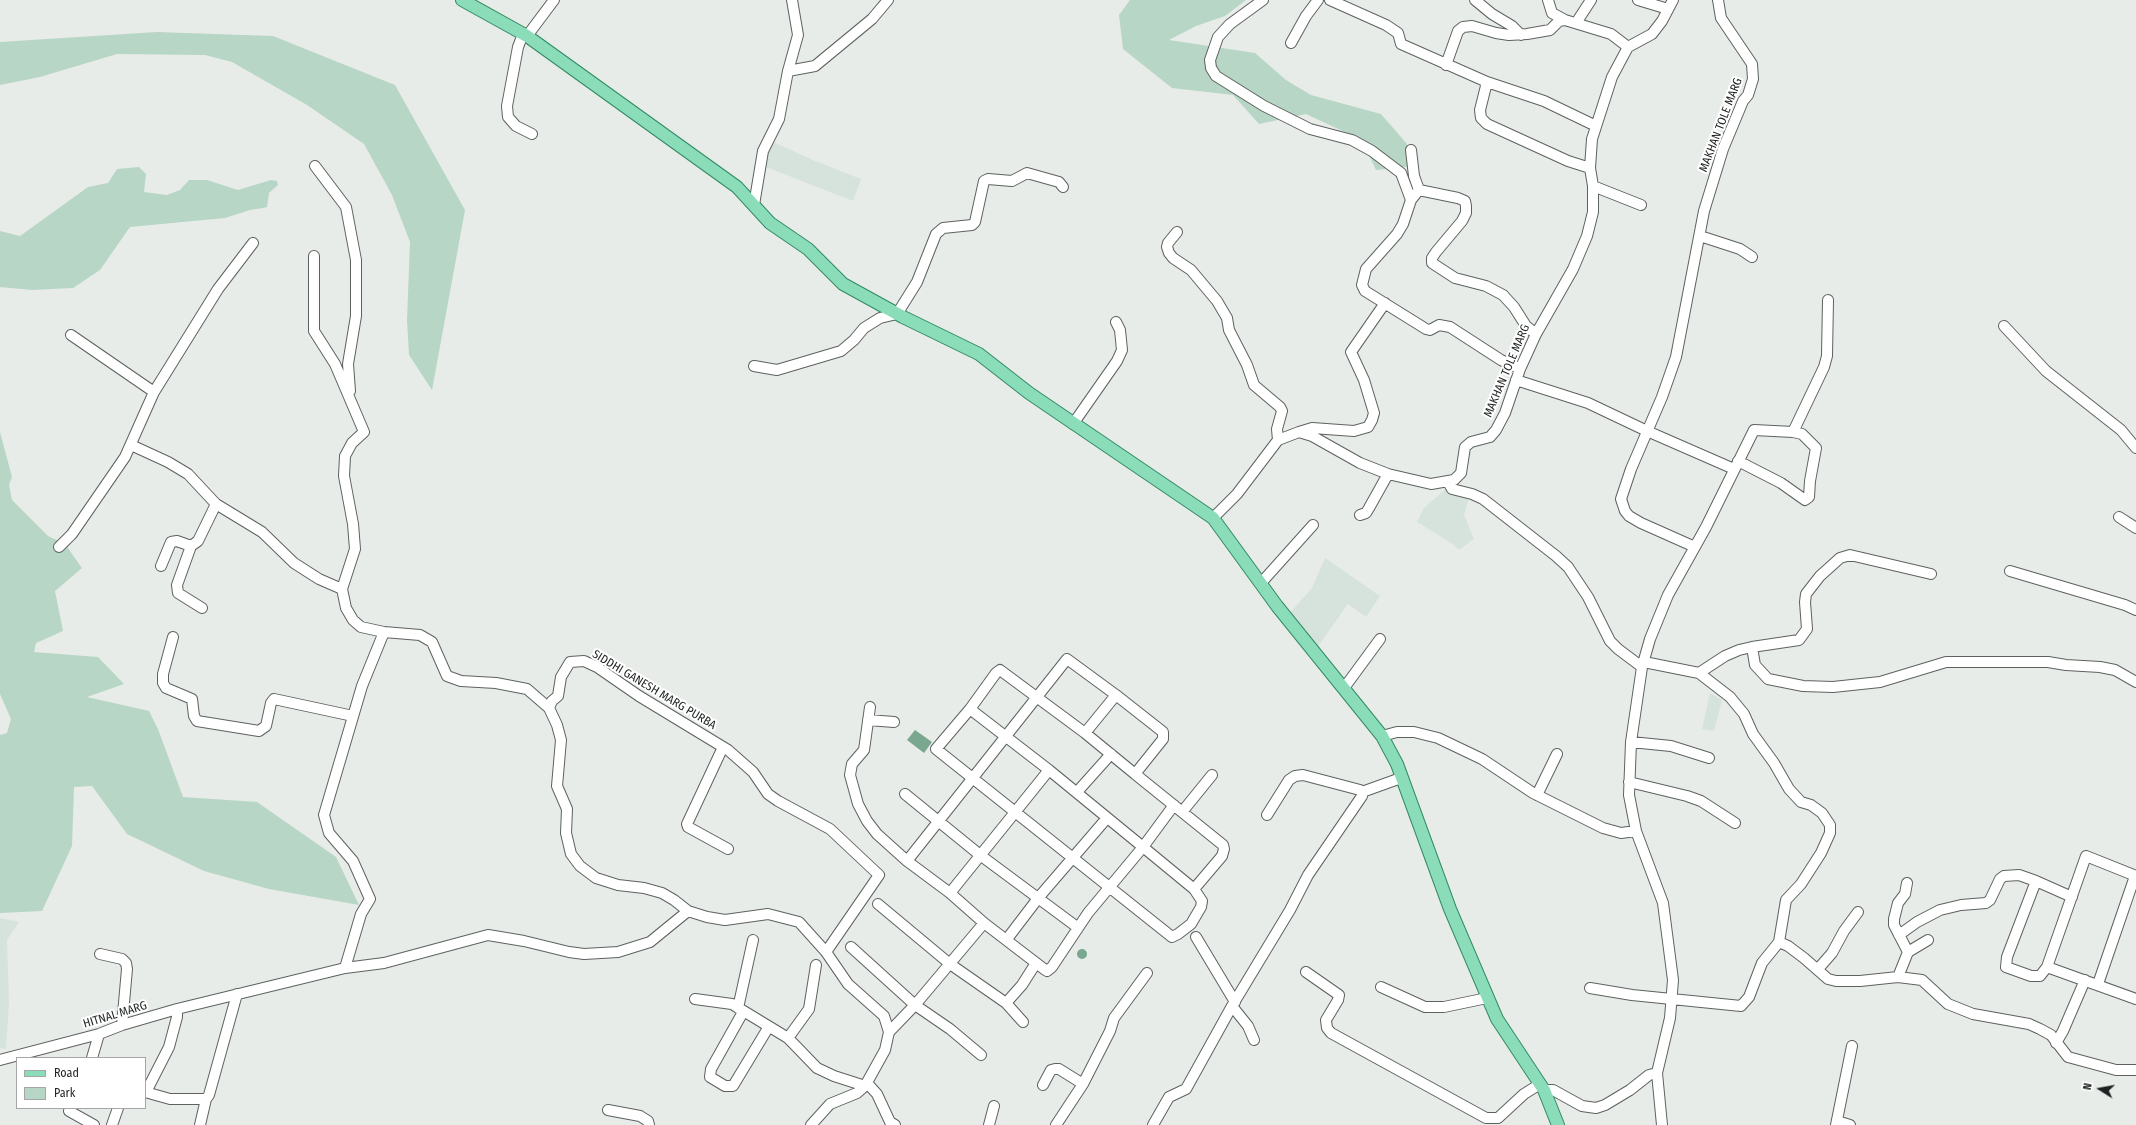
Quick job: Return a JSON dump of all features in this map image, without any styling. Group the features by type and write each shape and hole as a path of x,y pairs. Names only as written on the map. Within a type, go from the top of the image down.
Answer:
{"main road":[{"path":"462,0 525,35 738,187 770,223 808,249 843,284 897,314 979,354 1029,393 1073,424 1212,518 1261,583 1382,736 1402,778 1450,909 1496,1019 1542,1087 1558,1125"}],"street":[{"path":"532,134 516,126 508,117 507,106 518,47 525,35 554,0"},
{"path":"754,205 763,151 778,119 798,35 792,0"},
{"path":"788,72 815,66 872,19 888,0"},
{"path":"1263,0 1230,24 1218,37 1210,60 1211,68 1216,76 1264,106 1310,129 1352,140 1372,151 1401,172 1412,200"},
{"path":"1291,43 1306,16 1318,0"},
{"path":"1330,0 1386,24 1398,33 1401,44 1487,82 1544,101 1596,126"},
{"path":"1475,0 1492,14 1512,26 1521,35"},
{"path":"1548,0 1552,13 1565,20 1611,34 1628,47 1652,34 1673,0"},
{"path":"1576,23 1591,0"},
{"path":"1638,0 1668,9"},
{"name":"MAKHAN TOLE MARG","path":"1695,547 1641,523 1630,516 1622,506 1621,499 1676,357 1704,211 1723,148 1743,101 1748,95 1753,79 1752,64 1721,18 1718,0"},
{"path":"1446,64 1458,32 1463,26 1472,26 1496,33 1521,35 1550,30 1559,21 1565,20"},
{"name":"MAKHAN TOLE MARG","path":"1448,482 1454,480 1461,473 1465,447 1471,442 1490,437 1506,413 1520,369 1536,334 1573,269 1587,236 1593,212 1593,186 1590,168 1592,139 1612,77 1628,47"},
{"path":"1487,82 1481,105 1481,118 1487,124 1568,161 1590,168"},
{"path":"1411,150 1414,176 1419,190"},
{"path":"315,166 346,207 356,260 356,316 348,364 351,401"},
{"path":"754,366 777,370 841,351 854,340 864,328 880,318 897,314 917,282 936,234 943,228 972,225 975,222 984,181 988,179 1012,181 1027,173 1059,182 1063,187"},
{"path":"1593,186 1641,204"},
{"path":"1419,190 1412,200 1403,224 1390,244 1366,269 1362,280 1362,285 1365,291 1426,330 1430,330 1439,325 1450,327 1494,357 1520,369"},
{"path":"1419,190 1458,198 1465,201 1466,206 1466,213 1462,221 1436,252 1432,258 1432,263 1455,278 1486,286 1503,295 1514,307 1526,326 1536,334"},
{"path":"1177,232 1168,243 1167,247 1169,253 1173,258 1192,270 1217,301 1227,318 1229,330 1247,364 1254,385 1259,392 1280,407 1282,411 1277,429 1278,440"},
{"path":"1700,236 1740,249 1752,257"},
{"path":"60,547 72,534 125,457 154,392 218,289 253,243"},
{"path":"314,256 314,331 335,364 364,432 352,442 345,456 344,476 353,524 355,549 342,589 346,608 353,620 361,627 384,632 420,635 432,642 447,676 461,681 496,683 527,689 549,708 557,725 561,740 558,786 567,809 566,833 571,854 580,866 596,878 618,885 644,888 662,893 688,911 725,920 768,914 799,922 826,952 848,984 884,1016 889,1032 885,1050 866,1084 857,1093 830,1104 812,1125"},
{"path":"1793,432 1824,367 1827,356 1828,300"},
{"path":"1212,518 1236,494 1278,440 1312,428 1354,431 1368,427 1374,412 1364,380 1351,352 1385,303"},
{"path":"1073,424 1117,361 1122,350 1121,336 1116,322"},
{"path":"2004,326 2046,371 2121,430 2136,448"},
{"path":"71,335 154,392"},
{"path":"1516,380 1588,403 1647,431 1736,465 1781,483 1805,500 1809,498 1810,481 1816,448 1802,434 1793,432 1754,430 1736,465 1695,547 1668,595 1643,664 1631,742 1629,782 1631,812 1636,831 1663,903 1673,980 1670,1018 1657,1073 1662,1125"},
{"path":"1299,432 1312,436 1360,463 1388,474 1431,484 1448,482 1452,489 1472,494 1483,499 1568,567 1588,597 1610,641 1618,649 1643,664 1699,673 1730,697 1744,714 1753,734 1774,763 1789,790 1801,802 1811,805 1822,812 1830,825 1830,833 1821,853 1801,884 1786,900 1779,942 1762,963 1749,997 1741,1006 1728,1006 1672,998 1632,995 1590,988"},
{"path":"131,445 168,462 188,474 216,504 262,532 294,563 319,579 342,589"},
{"path":"1360,515 1366,513 1388,474"},
{"path":"202,608 178,593 177,585 191,546 198,541 216,504"},
{"path":"2119,517 2136,528"},
{"path":"1261,583 1313,525"},
{"path":"161,566 171,542 177,541 191,546"},
{"path":"1699,673 1725,656 1739,650 1799,640 1807,629 1805,602 1806,594 1820,576 1840,558 1850,555 1931,574"},
{"path":"2010,571 2124,605 2136,610"},
{"path":"345,968 361,914 370,899 353,861 329,833 324,815 362,686 384,632"},
{"path":"174,637 163,674 163,683 166,688 192,699 194,716 197,721 259,731 266,726 271,703 274,699 353,716"},
{"path":"1344,688 1380,639"},
{"path":"1752,647 1755,665 1768,679 1803,686 1833,687 1880,682 1946,662 2048,662 2066,666 2100,667 2115,670 2136,682"},
{"path":"907,861 972,777 1067,659 1116,695 1164,735 1163,739 1135,774"},
{"name":"SIDDHI GANESH MARG PURBA","path":"549,708 552,701 558,696 561,677 567,666 570,662 575,660 584,661 723,747 753,772 768,794 830,829 879,875 826,952"},
{"path":"970,709 1004,737 1077,792 1194,889 1202,901 1201,906 1191,924 1172,937 1072,859 936,749 970,709 996,673 1000,670 1085,733 1223,845 1224,849 1222,856 1194,889"},
{"path":"1085,733 1116,695"},
{"path":"870,707 864,750 850,768 853,787 867,821 877,834 907,861 950,893 984,923 1048,971 1078,927 1143,847 1212,775"},
{"path":"868,720 894,722"},
{"path":"1382,736 1397,732 1414,732 1438,738 1482,759 1537,795 1612,831 1621,833 1636,831"},
{"path":"1631,742 1671,746 1709,758"},
{"path":"723,747 687,824 688,827 728,849"},
{"path":"1077,792 1111,754"},
{"path":"1537,795 1557,754"},
{"path":"950,893 1048,770"},
{"path":"1267,815 1289,780 1295,776 1303,775 1360,790 1362,792 1402,778"},
{"path":"1629,782 1687,796 1701,801 1735,824"},
{"path":"1153,1125 1169,1097 1186,1089 1290,910 1308,875 1362,796 1362,792"},
{"path":"905,794 980,854 1078,927"},
{"path":"1007,939 1039,897 1107,818"},
{"path":"2036,881 2007,958 2006,967 2031,976 2040,976 2047,967 2086,856 2136,876 2098,984"},
{"path":"1898,935 1917,922 1940,910 1961,905 1986,903 1990,900 2000,879 2004,876 2019,875 2072,897"},
{"path":"1907,883 1904,894 1895,911 1894,925 1908,952"},
{"path":"878,904 950,964 1006,1003 1023,1022"},
{"name":"HITNAL MARG","path":"0,1060 99,1034 122,1025 177,1009 345,968 384,963 488,935 519,940 576,953 618,952 650,942 688,911"},
{"path":"1818,969 1832,953 1844,931 1858,912"},
{"path":"889,1032 915,1005 984,923"},
{"path":"1196,937 1248,1026 1254,1040"},
{"path":"753,940 740,1010 711,1068 710,1077 725,1086 733,1086 768,1028"},
{"path":"1898,977 1908,952 1928,940"},
{"path":"1779,942 1788,946 1818,969 1828,979 1836,981 1860,981 1898,977 1922,980 1948,1004 1974,1014 2029,1024 2040,1029 2051,1035 2068,1057 2116,1070 2136,1070"},
{"path":"851,947 915,1005 950,1029 981,1055"},
{"path":"100,954 122,960 126,963 127,969 122,1025"},
{"path":"1006,1003 1022,985 1036,963"},
{"path":"788,1038 809,1009 816,966"},
{"path":"2047,967 2098,984 2136,999"},
{"path":"1306,972 1339,995 1338,1000 1326,1020 1327,1028 1332,1033 1486,1118 1498,1118 1524,1094 1542,1087 1554,1090 1582,1106 1596,1108 1605,1106 1630,1090 1649,1075 1657,1073"},
{"path":"1056,1125 1083,1084 1110,1031 1114,1018 1147,973"},
{"path":"2056,1043 2063,1031 2085,980"},
{"path":"1381,987 1425,1007 1444,1007 1487,998"},
{"path":"200,1125 206,1099 209,1095 237,994"},
{"path":"695,999 732,1004 768,1028 788,1038 817,1068 834,1076 866,1084 877,1094 890,1122 895,1125"},
{"path":"146,1090 169,1047 177,1017 177,1009"},
{"path":"92,1057 99,1034"},
{"path":"1850,1125 1837,1123 1852,1046"},
{"path":"1043,1085 1051,1070 1055,1069 1059,1069 1083,1084"},
{"path":"146,1092 170,1099 206,1099"},
{"path":"989,1125 994,1106"},
{"path":"112,1125 118,1109"},
{"path":"69,1110 94,1125"},
{"path":"608,1110 640,1116 648,1121 649,1125"}],"shaded area":[{"path":"771,141 815,161 861,179 853,201 766,167 764,158"},
{"path":"1447,488 1470,495 1464,515 1474,539 1459,550 1453,544 1417,522 1424,508"},
{"path":"1325,558 1380,596 1366,617 1348,604 1316,649 1288,615 1312,588"},
{"path":"1710,693 1722,700 1714,731 1702,729"},
{"path":"915,730 932,742 924,753 907,740"},
{"path":"0,918 19,922 7,940 9,1003 6,1049 0,1048"},
{"path":"1080,949 1084,949 1086,950 1086,958 1080,959 1077,956 1077,952"}],"green space":[{"path":"1130,0 1246,0 1225,16 1196,26 1169,40 1255,53 1286,80 1311,95 1381,114 1407,144 1407,167 1376,170 1362,140 1306,114 1259,124 1233,95 1172,88 1123,49 1119,15"},
{"path":"157,32 273,36 395,85 465,210 432,390 409,355 407,320 410,242 392,195 364,144 307,105 232,62 205,55 117,54 40,77 0,85 0,42"},
{"path":"139,167 146,174 144,192 167,195 180,190 189,180 207,180 238,190 271,180 277,181 278,185 269,193 267,207 250,210 225,218 130,227 100,270 73,288 32,290 0,287 0,231 20,236 88,187 108,183 117,169"},
{"path":"0,432 12,477 9,485 12,500 48,536 65,544 82,568 55,591 63,631 36,643 34,652 98,657 124,684 87,697 149,711 158,729 183,797 257,802 336,857 359,905 269,889 204,871 127,834 92,786 74,787 72,846 42,911 0,913 0,735 7,733 11,719 0,694"}]}
